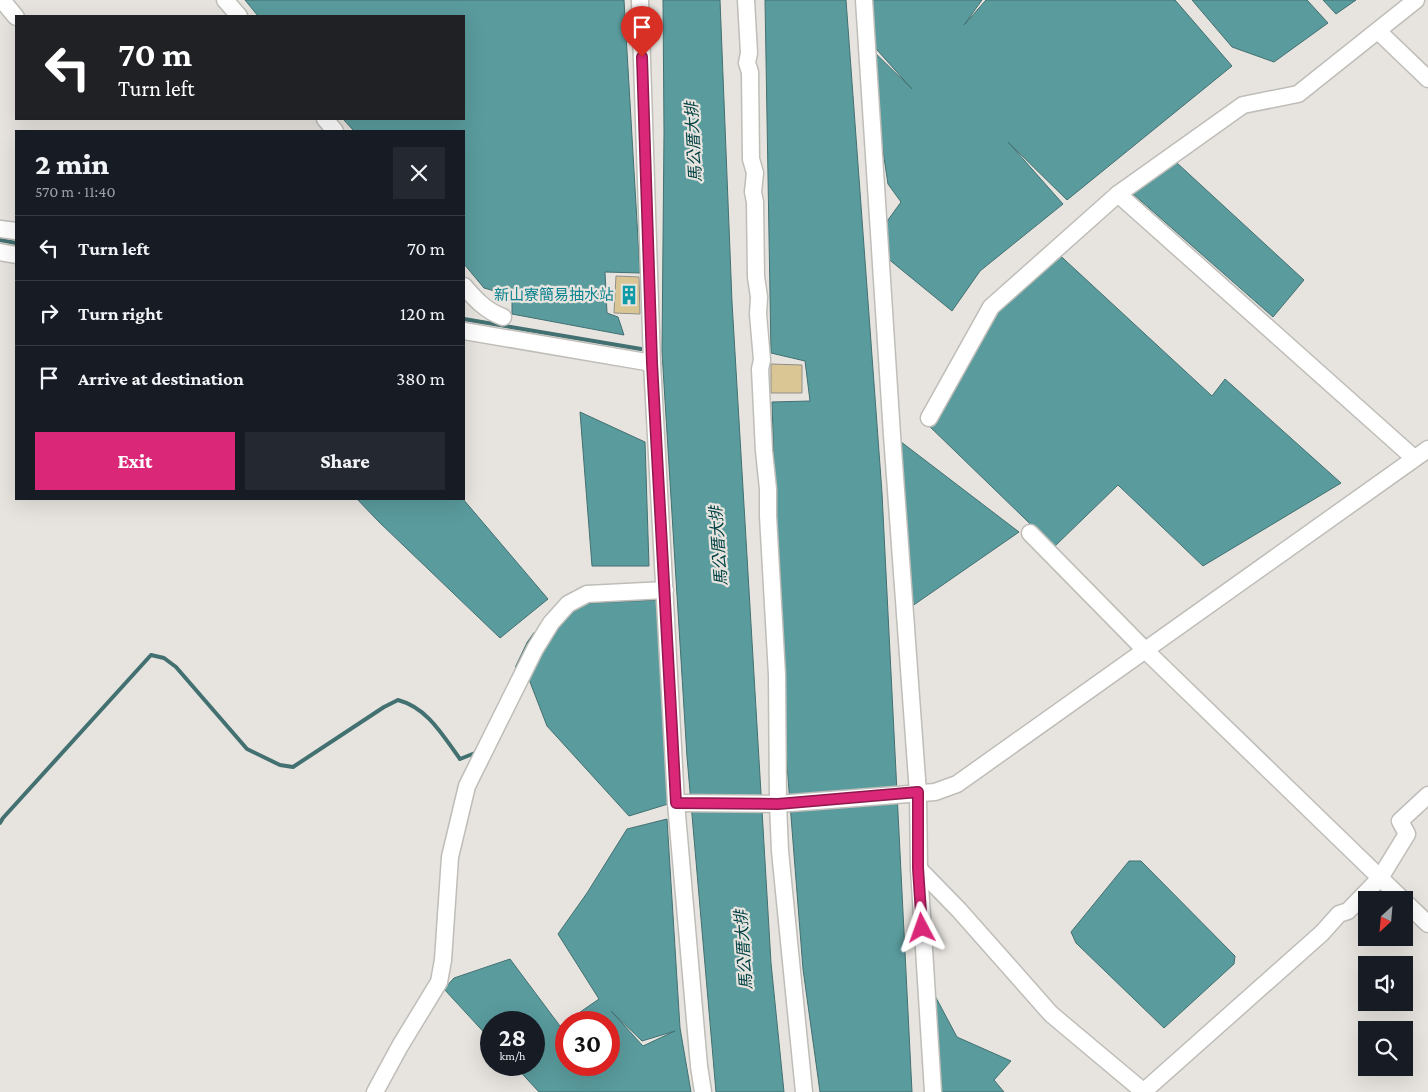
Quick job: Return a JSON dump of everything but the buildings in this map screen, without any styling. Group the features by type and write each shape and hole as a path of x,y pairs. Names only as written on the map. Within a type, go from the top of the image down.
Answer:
{"street":[{"path":"2,0 15,16"},
{"path":"226,0 238,15"},
{"path":"640,0 652,363 676,803 699,1066 703,1092"},
{"path":"746,0 750,72 751,158 754,173 756,276 759,297 758,330 762,360 760,369 777,675 780,851 804,1092"},
{"path":"864,0 892,435 918,792 918,868 933,1092"},
{"path":"929,418 991,307 1118,194 1243,105 1298,94 1416,0"},
{"path":"1378,31 1428,79"},
{"path":"326,120 334,130"},
{"path":"1118,194 1414,458"},
{"path":"0,229 15,231"},
{"path":"0,252 15,255"},
{"path":"465,287 490,312 503,317"},
{"path":"465,331 652,363"},
{"path":"676,803 778,804 935,792 957,784 1428,449"},
{"path":"1030,533 1145,650 1394,891"},
{"path":"375,1092 400,1046 439,982 443,960 450,857 467,786 535,649 551,623 568,604 587,594 664,586"},
{"path":"918,868 959,910 1052,1014 1143,1092 1322,933 1339,914 1348,911 1380,878 1408,834 1400,821 1428,795"},
{"path":"1413,910 1428,924"}],"water":[{"path":"245,0 624,0 640,273 605,272 607,313 618,317 624,335 512,314 512,296 484,288 465,265 465,130 353,130 344,120 465,120 465,15 257,15"},
{"name":"馬公厝大排","path":"663,0 720,0 732,302 771,963 784,1092 716,1092 687,757 662,352"},
{"path":"765,0 846,0 882,493 912,1092 820,1092 803,969 781,689 772,402 810,401 805,361 771,353"},
{"path":"867,0 982,0 964,25 986,0 1175,0 1232,66 1067,200 1008,142 1063,204 980,271 952,311 881,253 880,231 901,202 888,184 867,45 912,89 869,41"},
{"path":"1192,0 1307,0 1328,23 1274,62 1232,47"},
{"path":"1323,0 1356,0 1336,14"},
{"path":"1164,151 1304,280 1273,317 1124,186"},
{"path":"1052,248 1212,396 1225,379 1341,483 1203,566 1118,485 1054,547 925,422 988,304"},
{"path":"580,412 645,442 649,566 592,566"},
{"path":"892,435 1019,532 905,611"},
{"path":"358,500 464,500 548,599 500,638"},
{"path":"657,600 668,804 629,816 547,726 525,669 568,604"},
{"path":"667,819 680,1028 691,1092 539,1092 524,1076 545,1076 545,1011 480,1011 480,1028 444,989 454,978 510,959 555,1019 555,1076 620,1076 620,1021 643,1046 675,1031 642,1041 620,1020 620,1011 582,1011 599,999 558,934 587,893 627,829"},
{"path":"1129,861 1141,861 1235,956 1234,964 1164,1028 1076,943 1071,932"},
{"path":"925,977 957,1037 1011,1061 994,1080 1004,1092 933,1092"}],"waterway":[{"path":"0,240 15,243"},
{"path":"465,319 641,349"},
{"path":"517,667 535,634"},
{"path":"0,823 151,655 164,658 176,667 247,749 280,765 293,767 384,707 398,700 418,709 426,716 441,732 460,759 475,753 477,750"}],"place":[{"name":"新山寮簡易抽水站","path":"629,295"}],"route":[{"path":"642,57 652,363 676,803 778,804 918,792 918,868 922,928"}]}
